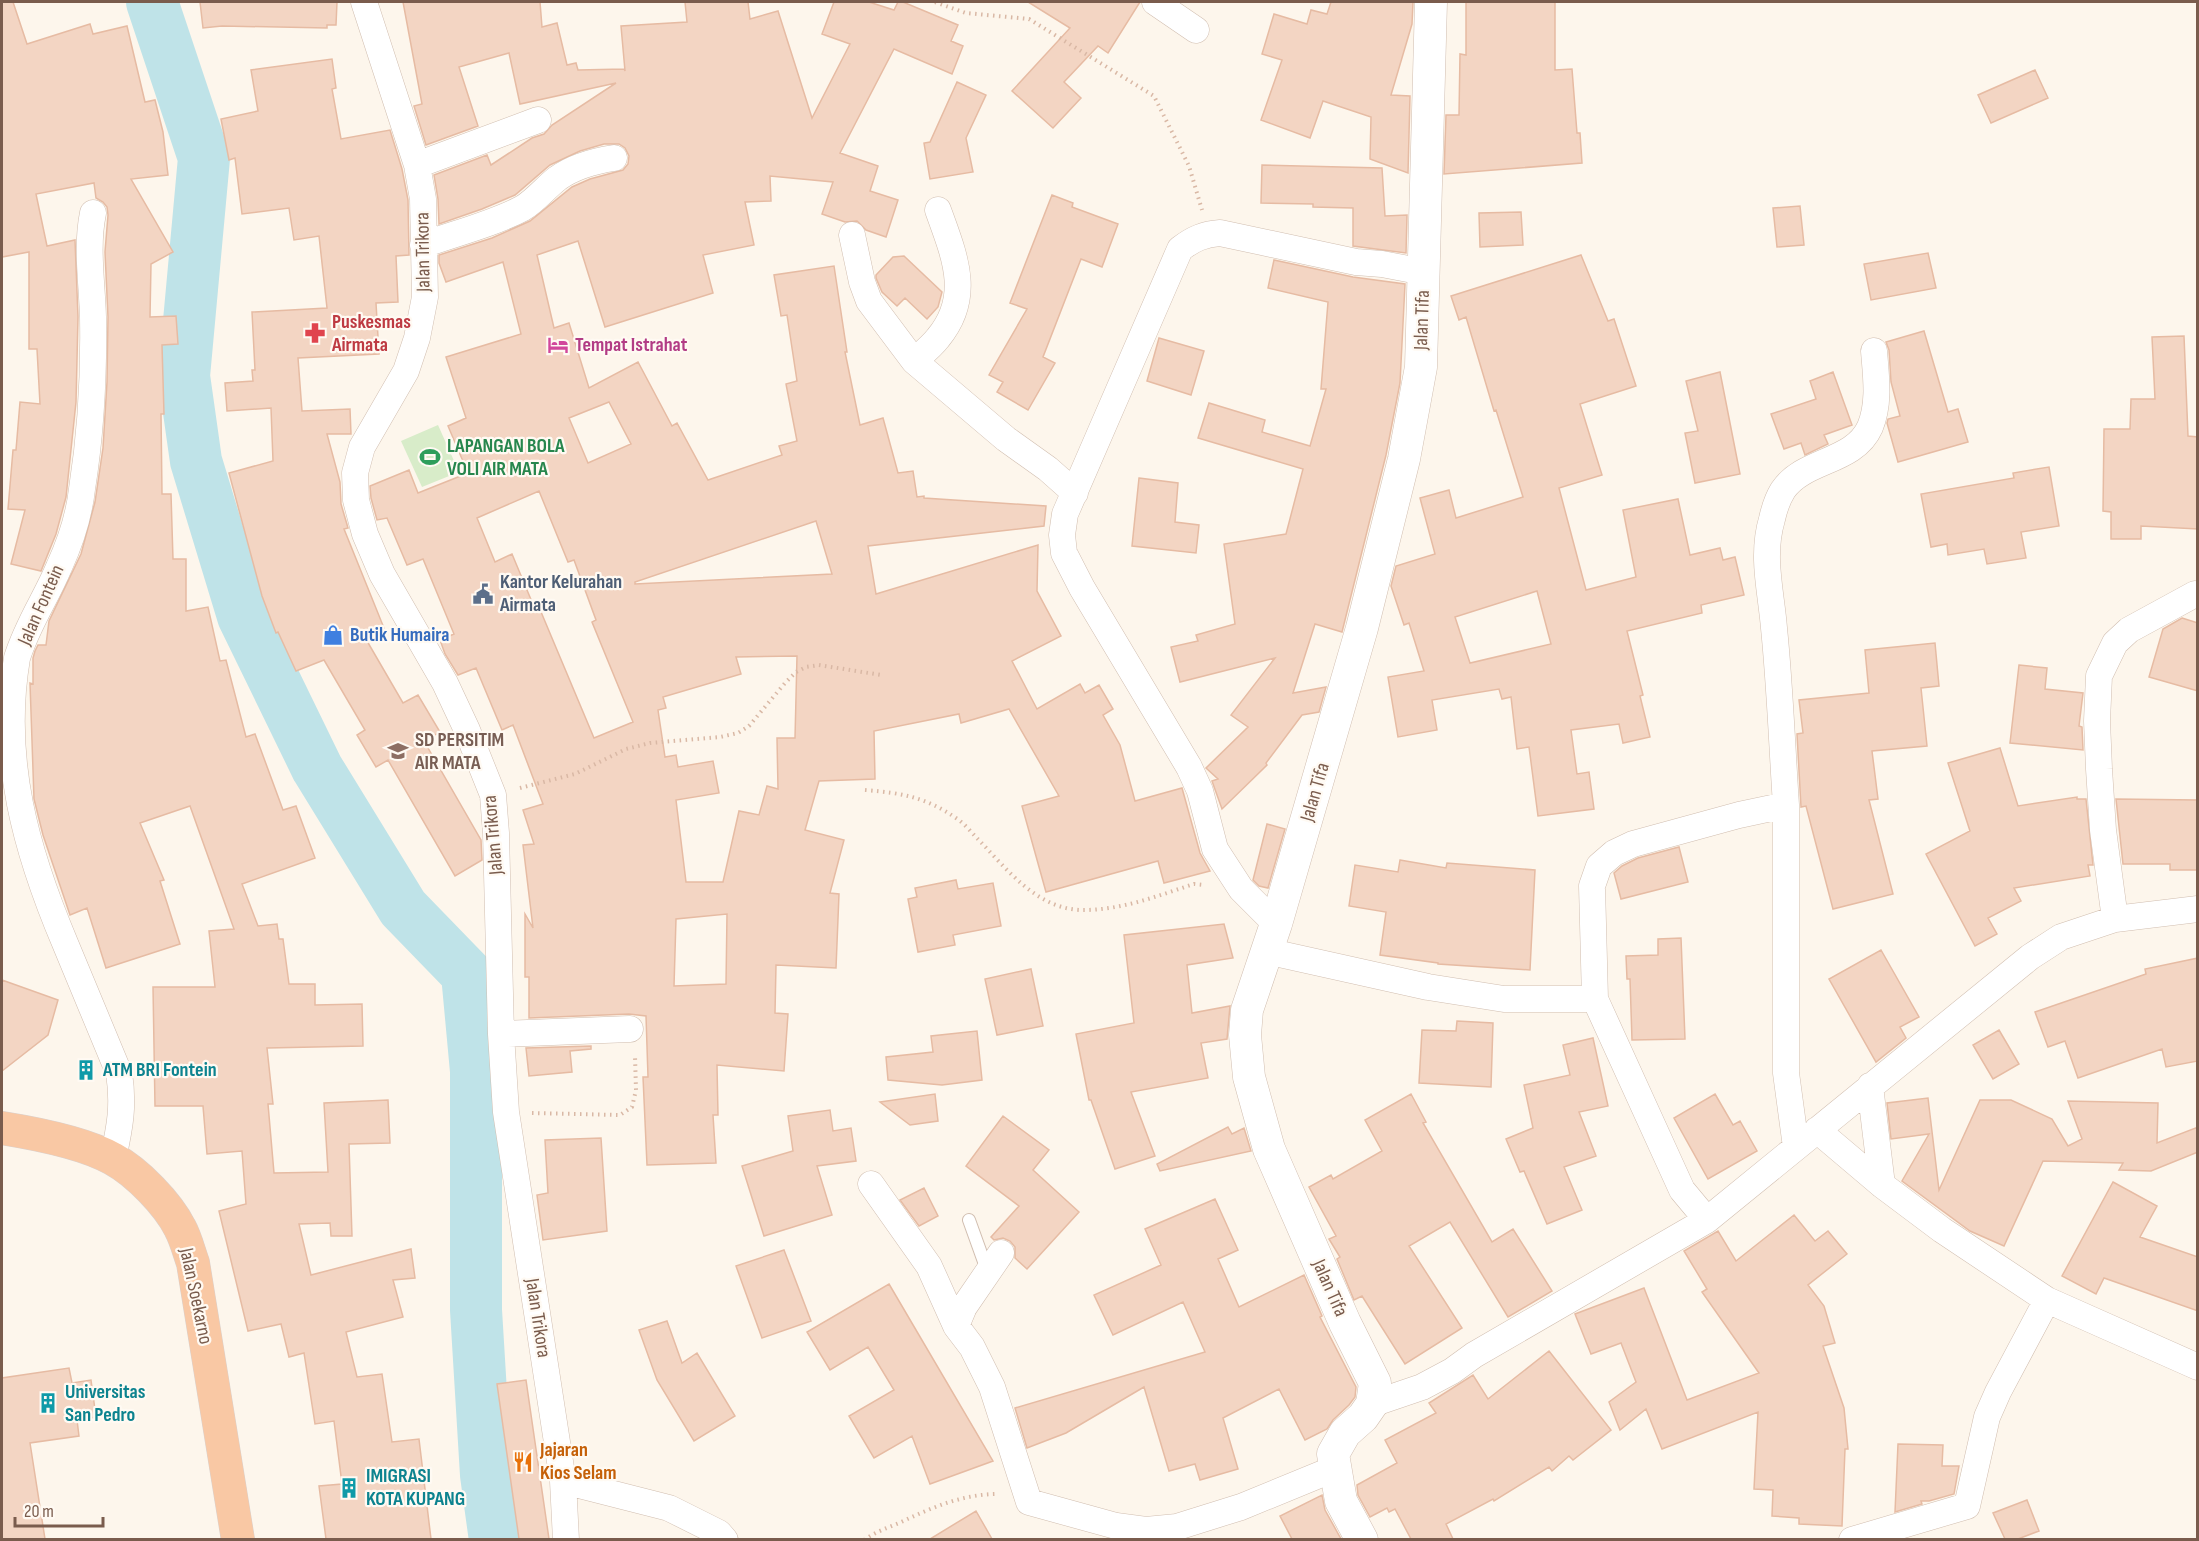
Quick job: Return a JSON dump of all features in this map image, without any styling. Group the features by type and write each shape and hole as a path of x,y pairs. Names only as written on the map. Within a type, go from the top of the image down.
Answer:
{"highway":[{"name":"Jalan Soekarno","path":"2,1128 54,1138 113,1158 135,1175 164,1203 180,1229 193,1263 238,1539"}],"street":[{"name":"Jalan Trikora","path":"364,2 417,165 423,199 425,297 417,338 406,371 362,447 355,473 356,500 365,534 382,574 444,683 467,730 493,795 506,1112 563,1481 566,1539"},
{"path":"1155,2 1196,30"},
{"name":"Jalan Tifa","path":"1372,1404 1375,1383 1345,1323 1269,1149 1249,1077 1245,1035 1247,1011 1271,938 1362,628 1404,459 1420,367 1431,2"},
{"path":"417,165 538,120"},
{"path":"423,245 525,207 559,177 593,161 614,158"},
{"path":"914,361 938,339 952,316 958,293 958,275 954,254 938,210"},
{"name":"Jalan Fontein","path":"93,213 89,244 93,318 93,384 82,491 74,527 59,568 33,617 18,658 9,700 7,744 13,798 23,832 46,898 119,1073 122,1119 113,1158"},
{"path":"1424,272 1382,264 1356,262 1236,236 1209,234 1192,240 1180,249 1154,314 1122,381 1065,514 1062,535 1064,554 1189,767 1200,791 1215,849 1271,938 1428,987 1504,999 1595,999"},
{"path":"852,235 862,282 869,301 914,361 1006,440 1048,469 1075,493"},
{"path":"1796,1147 1786,1073 1786,805 1774,627 1767,576 1767,543 1771,520 1783,490 1805,471 1849,451 1861,441 1870,427 1878,390 1874,351"},
{"path":"2115,919 2103,830 2099,779 2097,721 2099,676 2115,643 2129,630 2195,594"},
{"path":"1707,1220 1682,1190 1595,999 1592,886 1599,866 1614,853 1633,844 1739,815 1786,805"},
{"path":"1362,1539 1341,1501 1333,1454 1345,1433 1363,1418 1372,1404 1422,1387 1707,1220 2030,957 2061,937 2115,919 2198,909"},
{"path":"501,1034 630,1029"},
{"path":"1870,1086 1882,1185"},
{"path":"1816,1130 1882,1185 1942,1230 2047,1300 2198,1367"},
{"path":"871,1185 929,1266 956,1326 972,1347 992,1387 1029,1502 1116,1526 1146,1530 1177,1527 1241,1507 1336,1468"},
{"path":"956,1326 964,1307 994,1262"},
{"path":"1852,1539 1967,1506 1988,1417 1998,1392 2047,1300"},
{"path":"563,1481 669,1508 719,1533 725,1539"}],"lane":[{"path":"969,1220 994,1262"}],"path":[{"path":"935,2 966,13 1029,19 1154,96 1190,166 1209,234"},
{"path":"493,795 575,774 626,749 650,743 720,737 738,733 749,726 796,672 806,667 819,665 881,675"},
{"path":"865,790 904,793 926,801 958,819 1021,885 1044,901 1064,907 1086,910 1123,906 1194,884 1241,890"},
{"path":"506,1112 620,1115 632,1107 637,1066 630,1029"},
{"path":"864,1539 961,1497 999,1494 1029,1502"}],"green space":[{"name":"LAPANGAN BOLA VOLI AIR MATA","path":"438,425 459,472 422,487 401,441"}],"building":[{"path":"2,2 13,2 27,44 90,24 93,34 127,26 145,102 155,100 163,132 168,175 131,179 173,252 151,264 150,317 176,316 178,344 162,345 164,414 161,414 162,494 171,494 173,559 186,559 186,611 208,607 220,661 226,660 246,737 255,734 283,810 296,806 315,858 242,884 258,926 277,924 279,939 283,939 289,984 315,984 315,1005 362,1004 363,1046 267,1048 273,1104 268,1104 274,1173 328,1172 324,1103 388,1100 390,1143 349,1144 352,1236 331,1236 330,1223 299,1224 311,1275 411,1249 415,1278 393,1280 403,1317 346,1332 357,1377 382,1374 392,1442 419,1439 431,1539 326,1539 319,1486 342,1484 334,1421 315,1424 304,1353 289,1357 281,1324 248,1331 219,1211 246,1204 242,1151 207,1154 203,1106 155,1106 153,987 215,987 209,931 234,929 190,806 140,823 164,880 160,881 180,944 106,968 87,908 70,915 43,835 34,799 30,683 33,684 35,651 38,645 46,645 49,621 81,554 95,502 103,448 107,382 108,317 105,252 108,215 107,207 96,198 94,183 36,194 47,246 75,240 78,317 76,402 66,497 56,534 41,571 11,564 25,510 8,509 20,402 40,404 37,349 29,349 29,252 2,257"},
{"path":"200,2 337,2 336,25 327,25 327,28 222,26 203,28"},
{"path":"403,2 540,2 542,27 557,23 567,65 576,63 578,70 624,69 625,71 621,26 687,22 685,2 748,2 750,19 778,11 812,118 850,44 822,34 834,2 869,2 894,10 898,2 903,2 958,25 951,41 963,46 952,74 894,49 840,153 878,166 870,191 898,200 886,237 866,230 857,221 845,222 822,214 833,182 770,176 771,201 745,202 754,245 703,255 713,293 605,327 578,241 537,255 554,328 569,323 589,388 638,362 672,426 677,423 708,480 782,455 779,446 797,441 786,384 797,381 787,315 781,316 774,275 834,266 847,352 845,352 860,425 883,418 898,473 913,471 917,497 1046,506 1044,526 868,546 876,594 1038,545 1037,591 1061,636 1012,661 1037,709 1080,684 1085,693 1099,685 1113,709 1103,715 1120,745 1135,801 1182,788 1200,853 1210,871 1164,883 1158,861 1046,892 1022,806 1059,796 1009,709 961,723 959,714 874,731 875,779 819,781 805,830 844,840 830,893 839,894 836,968 776,965 775,1013 788,1014 784,1071 717,1065 718,1115 713,1115 716,1163 647,1165 643,1077 648,1077 646,1016 629,1014 529,1018 529,977 525,977 525,914 533,928 523,845 534,844 523,810 543,804 513,725 502,730 476,668 458,675 445,654 440,640 454,634 423,559 407,565 387,518 377,520 370,486 409,470 418,493 468,473 448,426 466,418 446,357 521,334 503,262 446,282 439,263 439,255 492,238 530,221 572,187 590,179 623,170 628,164 629,156 625,148 619,144 604,144 580,151 550,165 515,195 439,224 434,175 487,155 491,165 532,138 544,134 552,125 616,83 520,104 509,53 459,67 478,126 426,145 414,106 422,104","holes":["609,402 631,444 588,463 569,418","539,491 568,562 574,560 596,620 592,622 633,722 594,738 536,600 532,602 512,554 495,562 477,518","816,521 832,574 635,584 635,582","797,656 795,738 777,738 778,789 767,786 759,815 739,811 723,882 686,882 676,800 719,793 713,761 678,767 676,755 665,757 658,710 666,708 663,697 741,674 736,657","727,914 726,984 674,986 676,919"]},
{"path":"1028,2 1140,2 1108,53 1098,46 1064,82 1081,98 1053,128 1012,91 1070,28"},
{"path":"1331,2 1413,2 1412,24 1391,95 1410,96 1408,173 1370,159 1371,117 1323,101 1310,138 1261,120 1282,60 1262,54 1274,14 1307,24 1311,10 1327,14"},
{"path":"1466,2 1555,2 1555,70 1572,69 1582,163 1444,174 1446,115 1459,115 1460,54 1466,55"},
{"path":"332,59 336,88 332,89 341,139 390,130 402,169 408,200 409,255 396,256 398,302 376,303 379,354 298,358 302,411 350,409 351,434 327,434 340,482 341,504 348,528 344,529 386,633 367,641 403,703 418,695 440,732 424,741 481,840 482,860 455,876 388,760 376,767 357,735 365,730 324,660 296,671 278,632 276,633 262,596 229,473 273,461 271,408 227,411 225,383 253,381 252,370 255,370 252,312 327,308 319,236 294,240 289,208 242,214 235,158 229,160 221,119 258,111 251,70"},
{"path":"2035,70 2048,98 1991,123 1978,95"},
{"path":"957,82 986,95 966,138 973,172 930,179 924,143 930,142"},
{"path":"1262,165 1382,168 1385,216 1407,215 1406,253 1353,246 1353,208 1313,207 1313,204 1261,203"},
{"path":"1052,195 1073,203 1072,207 1118,224 1102,267 1081,259 1043,357 1055,363 1028,410 997,392 1003,382 989,375 1027,309 1010,303"},
{"path":"1800,206 1804,245 1777,247 1773,208"},
{"path":"1521,212 1523,245 1480,247 1479,213"},
{"path":"1928,253 1936,288 1871,300 1864,264"},
{"path":"1581,255 1608,321 1614,319 1636,386 1580,404 1602,475 1559,488 1586,590 1636,577 1623,510 1678,499 1690,555 1720,548 1723,560 1735,557 1744,595 1701,605 1702,613 1627,631 1643,695 1640,696 1650,737 1623,743 1619,724 1571,730 1577,774 1589,772 1594,809 1538,816 1529,747 1517,749 1511,697 1502,699 1499,689 1432,700 1437,730 1398,737 1388,677 1424,671 1409,623 1404,625 1391,586 1396,566 1435,554 1420,498 1449,490 1456,518 1523,497 1466,317 1459,320 1451,296","holes":["1537,591 1551,644 1470,663 1455,617"]},
{"path":"904,256 942,292 938,307 927,319 905,298 897,306 882,292 876,278 876,275 893,257"},
{"path":"1274,260 1353,277 1405,284 1400,383 1386,455 1342,632 1315,624 1293,693 1326,687 1319,712 1302,715 1266,763 1267,765 1222,809 1212,781 1218,779 1206,768 1248,727 1231,715 1275,658 1180,682 1171,647 1198,641 1196,635 1235,624 1224,544 1286,534 1303,469 1198,438 1209,403 1265,420 1262,432 1310,446 1326,389 1321,389 1328,302 1268,288"},
{"path":"1924,331 1948,412 1958,409 1968,442 1898,462 1887,423 1888,419 1900,416 1891,382 1889,350 1886,342"},
{"path":"2184,336 2188,436 2198,437 2198,529 2141,526 2141,539 2111,539 2111,512 2103,511 2104,429 2130,429 2131,399 2155,399 2152,337"},
{"path":"1159,338 1204,351 1191,395 1147,381"},
{"path":"1720,372 1740,474 1695,483 1685,433 1698,431 1686,381"},
{"path":"1833,372 1852,425 1824,435 1828,444 1805,455 1801,443 1784,449 1771,414 1816,399 1810,381"},
{"path":"2049,467 2059,526 2021,532 2026,558 1987,564 1984,549 1948,555 1947,544 1931,547 1921,494 2014,478 2013,473"},
{"path":"1139,478 1178,483 1175,522 1199,525 1196,553 1132,546"},
{"path":"2182,618 2198,623 2198,691 2149,677 2163,629"},
{"path":"1935,643 1939,686 1921,688 1927,746 1872,751 1878,799 1869,800 1893,894 1833,909 1806,806 1801,807 1797,734 1803,733 1799,700 1869,693 1865,650"},
{"path":"2019,665 2047,668 2045,689 2083,693 2079,726 2082,727 2083,750 2010,743"},
{"path":"2000,748 2018,806 2077,797 2077,799 2086,799 2093,865 2088,865 2090,876 2014,888 2021,901 1988,918 1997,934 1975,946 1926,854 1970,831 1948,763"},
{"path":"2116,799 2198,800 2198,870 2170,870 2170,864 2123,864"},
{"path":"1267,824 1285,829 1268,888 1259,886 1253,880"},
{"path":"1679,847 1688,882 1621,899 1614,873 1638,858"},
{"path":"1400,860 1446,868 1447,863 1535,870 1530,970 1438,964 1380,955 1386,912 1349,906 1355,865 1398,872"},
{"path":"956,880 958,889 993,883 1001,926 953,935 955,945 918,952 908,899 917,897 915,888"},
{"path":"1224,924 1233,958 1187,965 1192,1013 1230,1006 1227,1039 1201,1043 1208,1078 1131,1092 1155,1156 1115,1169 1091,1100 1089,1100 1076,1034 1134,1023 1124,935"},
{"path":"1681,938 1685,1039 1632,1040 1630,979 1627,979 1626,956 1658,955 1658,939"},
{"path":"1881,950 1919,1017 1900,1027 1906,1038 1876,1062 1829,979"},
{"path":"2198,958 2198,1061 2166,1067 2162,1049 2078,1078 2065,1041 2048,1047 2035,1012 2146,974 2145,969"},
{"path":"1031,969 1043,1026 997,1035 985,979"},
{"path":"2,980 58,1000 48,1035 2,1071"},
{"path":"1457,1021 1493,1023 1491,1087 1419,1083 1422,1030 1456,1031"},
{"path":"1999,1030 2019,1064 1993,1079 1973,1045"},
{"path":"977,1031 982,1080 942,1085 888,1080 886,1057 933,1052 931,1036"},
{"path":"1593,1038 1608,1106 1579,1112 1596,1156 1564,1167 1582,1210 1547,1224 1524,1171 1520,1172 1506,1139 1533,1128 1524,1085 1570,1075 1563,1045"},
{"path":"591,1046 591,1049 570,1051 572,1072 529,1076 526,1048"},
{"path":"935,1094 938,1121 910,1125 880,1102"},
{"path":"1411,1094 1426,1122 1423,1123 1492,1242 1513,1229 1552,1291 1508,1317 1450,1222 1409,1246 1462,1328 1405,1364 1362,1296 1354,1300 1337,1259 1340,1257 1329,1239 1336,1236 1309,1187 1331,1175 1333,1179 1382,1151 1365,1120"},
{"path":"1715,1094 1733,1125 1740,1121 1757,1151 1708,1179 1674,1118"},
{"path":"1928,1098 1939,1190 1980,1100 2011,1100 2052,1119 2068,1146 2082,1139 2068,1101 2158,1103 2157,1143 2198,1127 2198,1152 2151,1171 2119,1170 2123,1163 2043,1161 2004,1246 1970,1231 1902,1181 1929,1134 1891,1139 1887,1103"},
{"path":"830,1110 833,1131 851,1128 856,1161 817,1166 832,1215 764,1236 742,1166 793,1151 788,1116"},
{"path":"1003,1116 1049,1150 1033,1170 1079,1212 1027,1269 1015,1258 1015,1247 1010,1241 1003,1238 994,1240 991,1237 1019,1206 966,1166"},
{"path":"1228,1127 1232,1134 1244,1128 1251,1151 1160,1171 1157,1164"},
{"path":"601,1138 607,1231 543,1240 537,1195 548,1193 545,1140"},
{"path":"2113,1182 2157,1206 2140,1237 2198,1257 2198,1311 2104,1278 2096,1294 2062,1276"},
{"path":"924,1188 938,1216 919,1226 900,1200"},
{"path":"1215,1199 1238,1250 1218,1259 1239,1307 1304,1275 1322,1316 1320,1317 1356,1387 1355,1397 1349,1405 1327,1429 1305,1440 1279,1389 1223,1418 1238,1469 1200,1480 1195,1464 1169,1471 1144,1387 1066,1433 1027,1448 1015,1408 1205,1352 1183,1302 1113,1335 1094,1295 1161,1265 1145,1229"},
{"path":"1794,1215 1815,1241 1828,1231 1847,1254 1808,1285 1824,1306 1835,1343 1823,1346 1844,1408 1848,1449 1845,1449 1842,1526 1799,1524 1799,1518 1772,1516 1773,1490 1754,1489 1758,1412 1662,1449 1646,1409 1620,1430 1609,1402 1636,1382 1621,1343 1591,1354 1575,1314 1644,1288 1687,1400 1759,1373 1702,1292 1707,1289 1684,1251 1718,1231 1736,1261"},
{"path":"784,1250 811,1321 762,1338 736,1266"},
{"path":"889,1284 993,1461 930,1484 912,1436 874,1458 849,1416 894,1390 868,1347 830,1370 807,1332"},
{"path":"667,1321 682,1363 697,1353 735,1416 694,1441 657,1380 639,1330"},
{"path":"1549,1351 1611,1430 1573,1460 1569,1456 1552,1471 1549,1467 1494,1501 1493,1499 1446,1524 1453,1539 1411,1539 1395,1509 1389,1512 1387,1508 1370,1517 1358,1495 1357,1485 1397,1463 1385,1440 1436,1413 1429,1403 1473,1375 1488,1399"},
{"path":"69,1368 72,1383 91,1380 96,1417 77,1420 79,1436 30,1443 45,1539 2,1539 2,1378"},
{"name":"Jajaran Kios Selam","path":"526,1380 549,1539 519,1539 497,1384"},
{"path":"1898,1444 1943,1445 1942,1466 1959,1466 1954,1494 1921,1501 1922,1504 1895,1512"},
{"path":"1322,1495 1325,1510 1341,1539 1292,1539 1280,1516"},
{"path":"2027,1500 2039,1531 2018,1539 2005,1539 1993,1513"},
{"path":"976,1511 992,1539 930,1539"}],"waterway":[{"path":"152,2 204,158 184,376 196,461 243,616 317,768 403,908 467,974 476,1071 476,1310 486,1475 495,1540"}],"place":[{"name":"Puskesmas Airmata","path":"315,333"},
{"name":"Tempat Istrahat","path":"558,345"},
{"name":"LAPANGAN BOLA VOLI AIR MATA","path":"430,457"},
{"name":"Kantor Kelurahan Airmata","path":"483,594"},
{"name":"Butik Humaira","path":"333,635"},
{"name":"SD PERSITIM AIR MATA","path":"398,751"},
{"name":"ATM BRI Fontein","path":"86,1070"},
{"name":"Universitas San Pedro","path":"48,1403"},
{"name":"Jajaran Kios Selam","path":"523,1462"},
{"name":"IMIGRASI KOTA KUPANG","path":"349,1488"}]}
